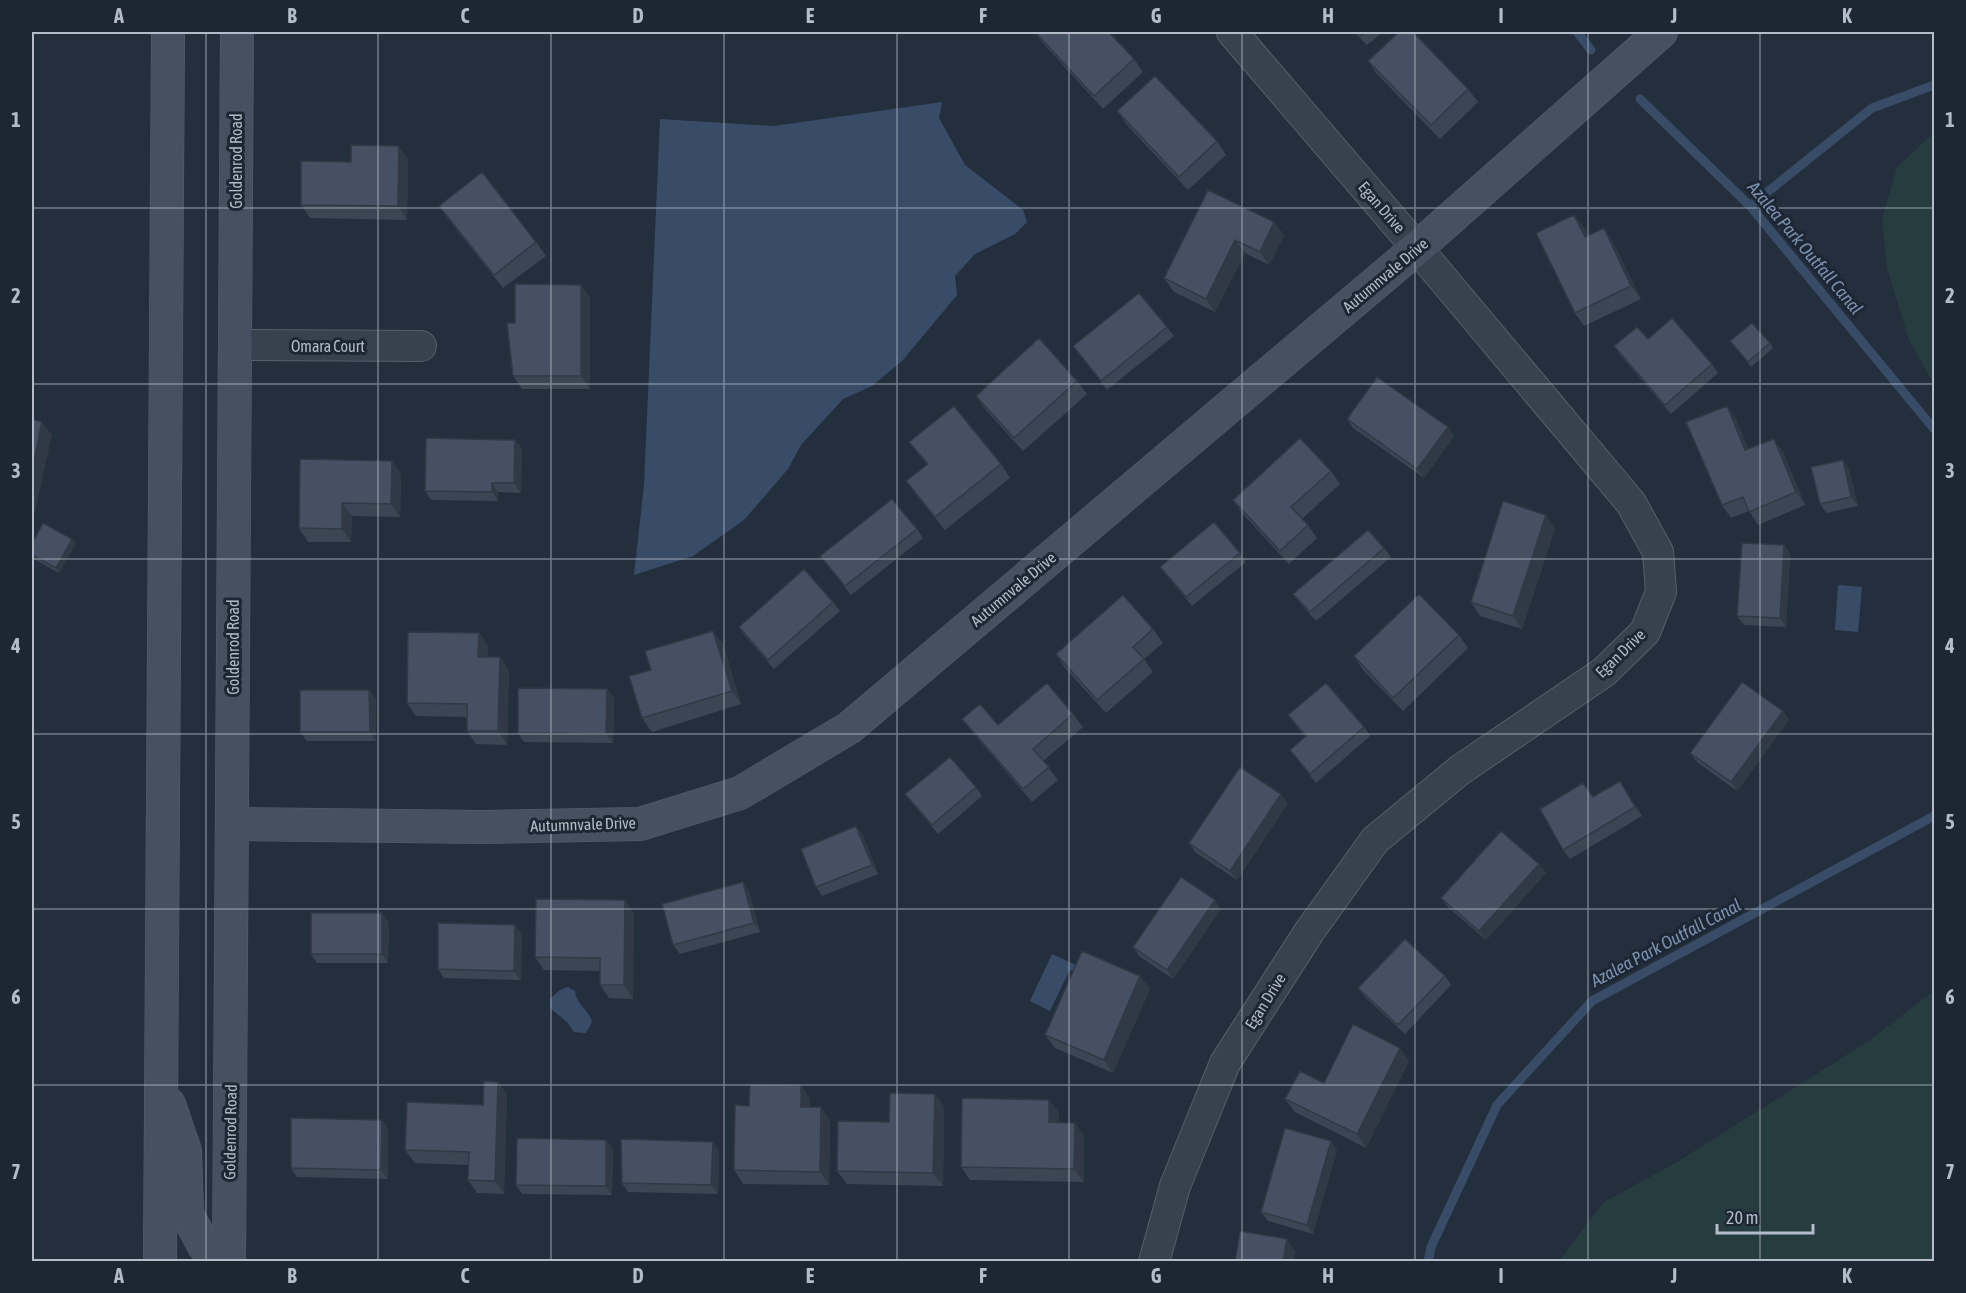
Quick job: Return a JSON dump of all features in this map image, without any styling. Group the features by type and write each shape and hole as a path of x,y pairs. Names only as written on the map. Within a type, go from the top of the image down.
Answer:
{"main road":[{"path":"160,1262 168,32"},
{"name":"Goldenrod Road","path":"229,1262 237,32"},
{"name":"Autumnvale Drive","path":"232,824 483,827 640,824 740,793 849,728 1417,248 1661,32"},
{"path":"161,1083 185,1152 187,1214 204,1245 219,1262"}],"street":[{"name":"Egan Drive","path":"1154,1262 1175,1186 1225,1063 1309,932 1375,840 1460,770 1604,672 1645,632 1661,592 1658,552 1630,503 1417,248 1232,32"},
{"name":"Omara Court","path":"235,345 421,346"}],"green space":[{"path":"1934,133 1934,384 1909,340 1887,267 1882,219 1897,167"},
{"path":"1934,991 1934,1261 1559,1261 1604,1202 1677,1162 1867,1042"}],"water":[{"path":"942,102 939,118 965,165 1023,210 1027,222 1015,234 975,254 955,276 957,295 902,361 872,386 843,399 801,445 788,469 744,520 693,556 634,575 644,485 660,119 774,126"},
{"path":"1838,585 1862,587 1858,632 1835,630"},
{"path":"1052,954 1076,965 1074,970 1069,971 1050,1011 1030,1001"},
{"path":"568,987 575,991 592,1022 586,1033 574,1032 567,1022 550,1008 550,999 560,990"}],"building":[{"path":"1035,32 1109,32 1134,59 1094,96"},
{"path":"1399,32 1413,32 1468,89 1431,125 1368,61"},
{"path":"1155,76 1217,141 1179,177 1117,111"},
{"path":"351,145 399,146 398,206 301,205 301,161 351,162"},
{"path":"482,172 536,242 494,275 439,206"},
{"path":"1208,190 1274,222 1260,252 1235,240 1206,299 1164,278"},
{"path":"1574,215 1585,237 1604,228 1631,286 1575,313 1536,233"},
{"path":"515,284 581,285 581,376 513,376 507,323 515,323"},
{"path":"1139,293 1167,327 1101,381 1073,346"},
{"path":"1672,318 1712,364 1665,405 1614,346 1637,327 1648,339"},
{"path":"1752,323 1770,343 1748,362 1730,341"},
{"path":"1039,338 1077,381 1014,438 976,396"},
{"path":"1377,377 1448,427 1417,469 1347,419"},
{"path":"954,406 1001,464 935,517 906,481 928,464 909,442"},
{"path":"1727,406 1745,450 1774,439 1796,492 1749,512 1743,497 1722,505 1686,422"},
{"path":"32,419 42,422 32,472"},
{"path":"426,438 515,440 514,483 492,483 492,492 425,491"},
{"path":"1300,438 1331,471 1291,507 1308,525 1280,551 1233,500"},
{"path":"300,459 392,461 391,504 342,503 342,529 299,528"},
{"path":"1843,460 1851,497 1820,504 1811,467"},
{"path":"892,499 917,529 845,586 820,556"},
{"path":"1503,501 1546,515 1513,616 1471,602"},
{"path":"1214,522 1240,553 1186,597 1160,567"},
{"path":"43,523 72,539 56,568 32,555 32,544"},
{"path":"1368,530 1384,548 1310,612 1293,594"},
{"path":"1742,543 1784,545 1780,618 1737,616"},
{"path":"804,569 833,602 768,660 739,627"},
{"path":"1419,594 1459,635 1393,698 1354,656"},
{"path":"1123,595 1153,629 1133,647 1144,659 1097,700 1056,654"},
{"path":"713,631 732,691 642,718 629,676 651,670 645,651"},
{"path":"408,632 479,633 478,657 500,657 498,731 467,731 467,704 407,703"},
{"path":"1742,682 1783,711 1731,782 1690,753"},
{"path":"1047,683 1073,714 1033,749 1049,767 1023,789 962,719 980,704 998,725"},
{"path":"1326,683 1364,727 1310,774 1290,750 1306,736 1288,715"},
{"path":"518,688 607,689 606,734 518,733"},
{"path":"300,690 369,690 370,732 300,732"},
{"path":"950,757 976,787 932,825 905,794"},
{"path":"1240,767 1281,794 1230,871 1189,843"},
{"path":"1620,781 1635,807 1563,850 1540,809 1583,783 1593,797"},
{"path":"856,826 872,865 816,887 801,849"},
{"path":"1501,831 1539,864 1479,931 1441,898"},
{"path":"1181,877 1215,900 1167,970 1133,947"},
{"path":"743,882 754,923 673,945 662,904"},
{"path":"536,899 625,900 624,985 600,985 600,958 535,957"},
{"path":"311,913 382,913 382,954 311,954"},
{"path":"438,923 515,925 514,971 438,969"},
{"path":"1405,939 1445,976 1398,1025 1358,988"},
{"path":"1082,951 1140,976 1104,1060 1045,1035"},
{"path":"1353,1024 1400,1048 1357,1134 1285,1099 1300,1071 1324,1083"},
{"path":"484,1081 498,1082 495,1181 468,1180 469,1152 405,1150 407,1102 483,1105"},
{"path":"750,1084 801,1085 801,1107 821,1107 820,1172 734,1170 735,1105 749,1106"},
{"path":"890,1093 935,1094 933,1173 837,1171 838,1121 889,1122"},
{"path":"962,1098 1049,1100 1049,1122 1075,1123 1074,1169 961,1167"},
{"path":"291,1118 382,1120 381,1170 291,1168"},
{"path":"1285,1128 1331,1141 1307,1225 1261,1212"},
{"path":"517,1138 606,1140 606,1186 516,1185"},
{"path":"621,1139 713,1142 711,1185 622,1183"},
{"path":"1240,1231 1287,1239 1283,1262 1235,1262"}],"waterway":[{"name":"Azalea Park Outfall Canal","path":"1577,32 1591,50"},
{"path":"1750,206 1872,108 1934,85"},
{"name":"Azalea Park Outfall Canal","path":"1640,99 1750,206 1934,429"},
{"name":"Azalea Park Outfall Canal","path":"1428,1262 1431,1247 1497,1105 1592,1001 1934,816"}]}
